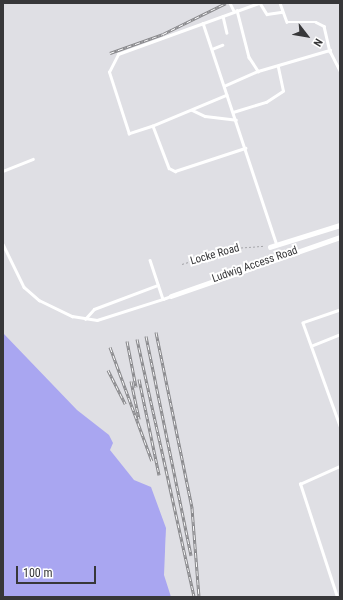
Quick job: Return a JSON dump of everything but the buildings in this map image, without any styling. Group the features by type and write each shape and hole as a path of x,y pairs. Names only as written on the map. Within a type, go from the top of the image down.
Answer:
{"street":[{"path":"270,247 340,225"},
{"name":"Ludwig Access Road","path":"171,296 340,236"}],"lane":[{"path":"230,3 236,11 248,58 258,71"},
{"path":"227,95 154,126 129,134 109,72 118,54 236,11 260,3 267,14 282,12"},
{"path":"280,3 282,12 290,23 320,22 330,50 340,71"},
{"path":"223,16 227,33"},
{"path":"203,23 277,245"},
{"path":"212,49 222,46"},
{"path":"224,86 258,71 278,67 330,50"},
{"path":"233,112 266,102 283,91 278,67"},
{"path":"192,110 205,116 236,120"},
{"path":"154,126 169,168 175,171 245,148"},
{"path":"3,171 33,159"},
{"path":"3,244 24,287 56,309 84,319 98,320 171,296"},
{"path":"150,260 163,299"},
{"path":"84,319 94,310 158,285"},
{"path":"340,310 303,323 340,426"},
{"path":"311,346 340,334"},
{"path":"337,597 300,484 340,466"}],"path":[{"name":"Locke Road","path":"182,264 233,248 270,247"}],"shaded area":[{"path":"3,333 77,410 109,435 113,443 110,450 134,480 151,487 166,528 164,575 171,597 3,597"}],"pier":[{"path":"166,534 170,545 167,575 173,595 165,572"}],"railway":[{"path":"110,53 163,34 226,3"},
{"path":"156,332 192,508 199,597"},
{"path":"146,336 191,555"},
{"path":"137,339 194,597"},
{"path":"127,341 136,387"},
{"path":"110,347 152,461"},
{"path":"108,370 125,404"},
{"path":"139,379 159,475"},
{"path":"131,381 139,419"}]}
